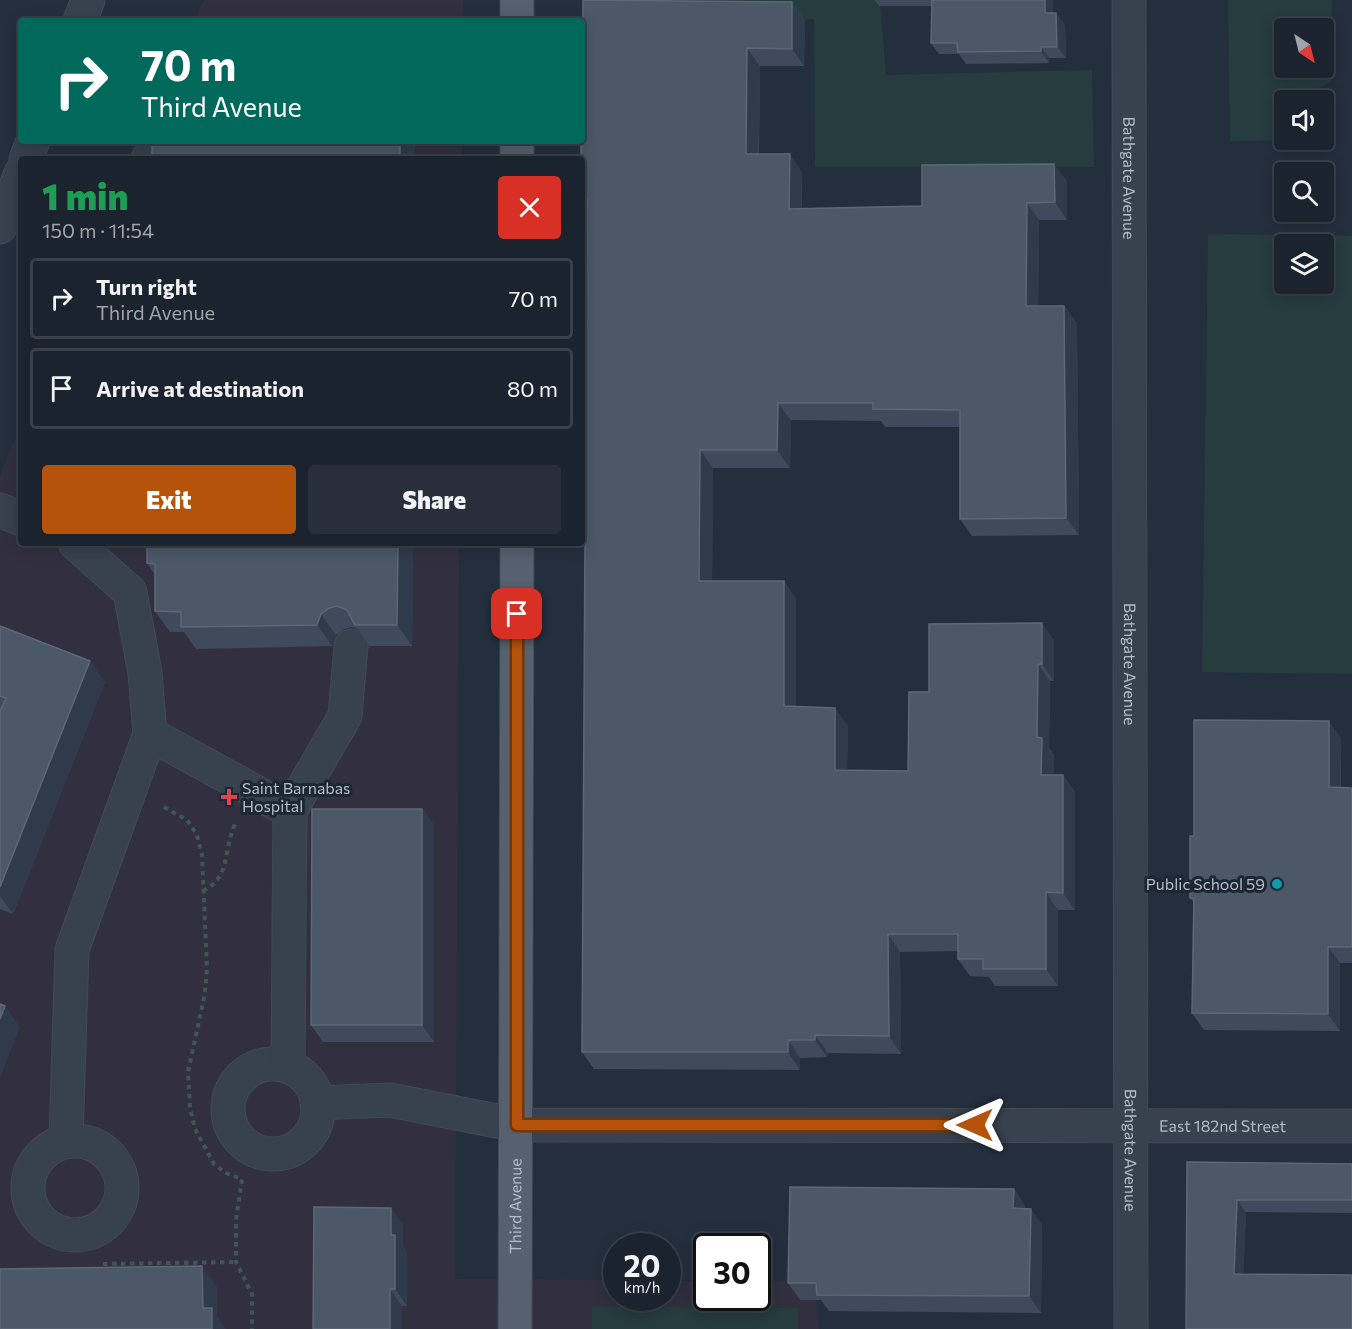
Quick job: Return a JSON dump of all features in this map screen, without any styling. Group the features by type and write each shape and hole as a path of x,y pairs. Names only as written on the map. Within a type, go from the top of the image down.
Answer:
{"main road":[{"path":"516,0 516,18"},
{"name":"Third Avenue","path":"515,1329 517,546"}],"street":[{"path":"81,18 88,0"},
{"name":"Bathgate Avenue","path":"1129,0 1131,1329"},
{"path":"151,156 164,144"},
{"path":"0,227 18,181"},
{"path":"0,510 18,518"},
{"path":"66,1141 72,950 150,734 145,673 130,592 78,546"},
{"path":"288,1066 290,811 345,716 351,646"},
{"path":"150,734 290,811"},
{"path":"273,1064 288,1066 308,1081 317,1103 317,1119 310,1133 300,1145 286,1152 270,1154 255,1151 242,1143 233,1130 228,1116 228,1100 234,1086 244,1074 257,1066 273,1064"},
{"name":"East 182nd Street","path":"317,1103 390,1100 517,1125 1352,1126"}],"path":[{"path":"153,804 174,811 187,820 196,835 202,855 207,969 205,993 188,1072 190,1108 195,1129 214,1164 226,1173 242,1179 236,1220 236,1262 252,1294 252,1329"},
{"path":"203,891 216,885 223,874 228,840 237,818"},
{"path":"103,1264 236,1262"}],"shaded area":[{"path":"204,0 463,0 463,18 195,18"},
{"path":"135,144 462,144 462,156 129,156"},
{"name":"Saint Barnabas Hospital","path":"18,431 18,546 459,546 455,1279 603,1280 603,1311 681,1311 681,1281 693,1281 693,1311 771,1311 771,1281 816,1281 819,1329 0,1329 0,476"}],"green space":[{"path":"607,0 880,0 886,75 1092,70 1094,167 815,167 814,19 607,17"},
{"path":"1228,0 1332,0 1332,18 1274,18 1274,78 1331,78 1331,81 1316,90 1274,90 1274,140 1230,141"},
{"path":"1208,234 1274,235 1274,294 1334,294 1334,236 1352,236 1352,674 1202,672"},
{"path":"592,1306 603,1306 603,1311 681,1311 681,1307 693,1307 693,1311 771,1311 771,1308 798,1308 798,1329 592,1329"}],"building":[{"path":"583,0 792,2 792,49 747,48 746,154 790,154 789,209 922,206 922,165 1054,164 1055,202 1027,203 1026,306 1064,306 1066,518 960,519 960,410 873,409 873,403 778,403 777,450 700,450 699,581 784,581 784,706 835,708 835,770 908,771 909,692 929,692 929,624 1042,623 1042,664 1038,664 1037,737 1042,738 1041,775 1063,775 1063,893 1046,892 1046,969 983,969 983,959 958,959 958,934 888,934 889,1036 815,1035 815,1040 788,1040 788,1052 582,1052 587,199 585,199 585,156 581,156 581,144 585,144 585,18 583,18"},
{"path":"932,0 1045,0 1045,13 1056,13 1057,47 1041,47 1041,51 958,52 957,43 931,43"},
{"path":"154,144 400,144 400,156 152,156"},
{"path":"147,546 398,546 397,625 355,625 347,610 337,606 321,614 317,625 181,627 181,612 155,611 155,564 147,563"},
{"path":"0,626 90,661 0,887 0,712 6,698 0,696"},
{"name":"Public School 59","path":"1194,720 1329,721 1329,787 1352,788 1352,947 1328,947 1328,1014 1192,1013 1194,898 1190,898 1190,836 1194,836"},
{"path":"312,809 422,809 422,1025 311,1025"},
{"path":"0,1004 5,1006 0,1019"},
{"path":"1187,1162 1352,1164 1352,1200 1237,1200 1234,1274 1352,1275 1352,1329 1186,1329"},
{"path":"790,1187 1014,1189 1013,1208 1031,1209 1029,1296 817,1295 816,1283 788,1283"},
{"path":"314,1207 391,1208 391,1235 395,1235 395,1289 390,1289 390,1329 313,1329"},
{"path":"202,1266 203,1308 212,1308 212,1329 0,1329 0,1269"}],"place":[{"name":"Saint Barnabas Hospital","path":"229,797"},
{"name":"Public School 59","path":"1277,884"}],"route":[{"path":"517,614 517,1125 975,1125"}]}
